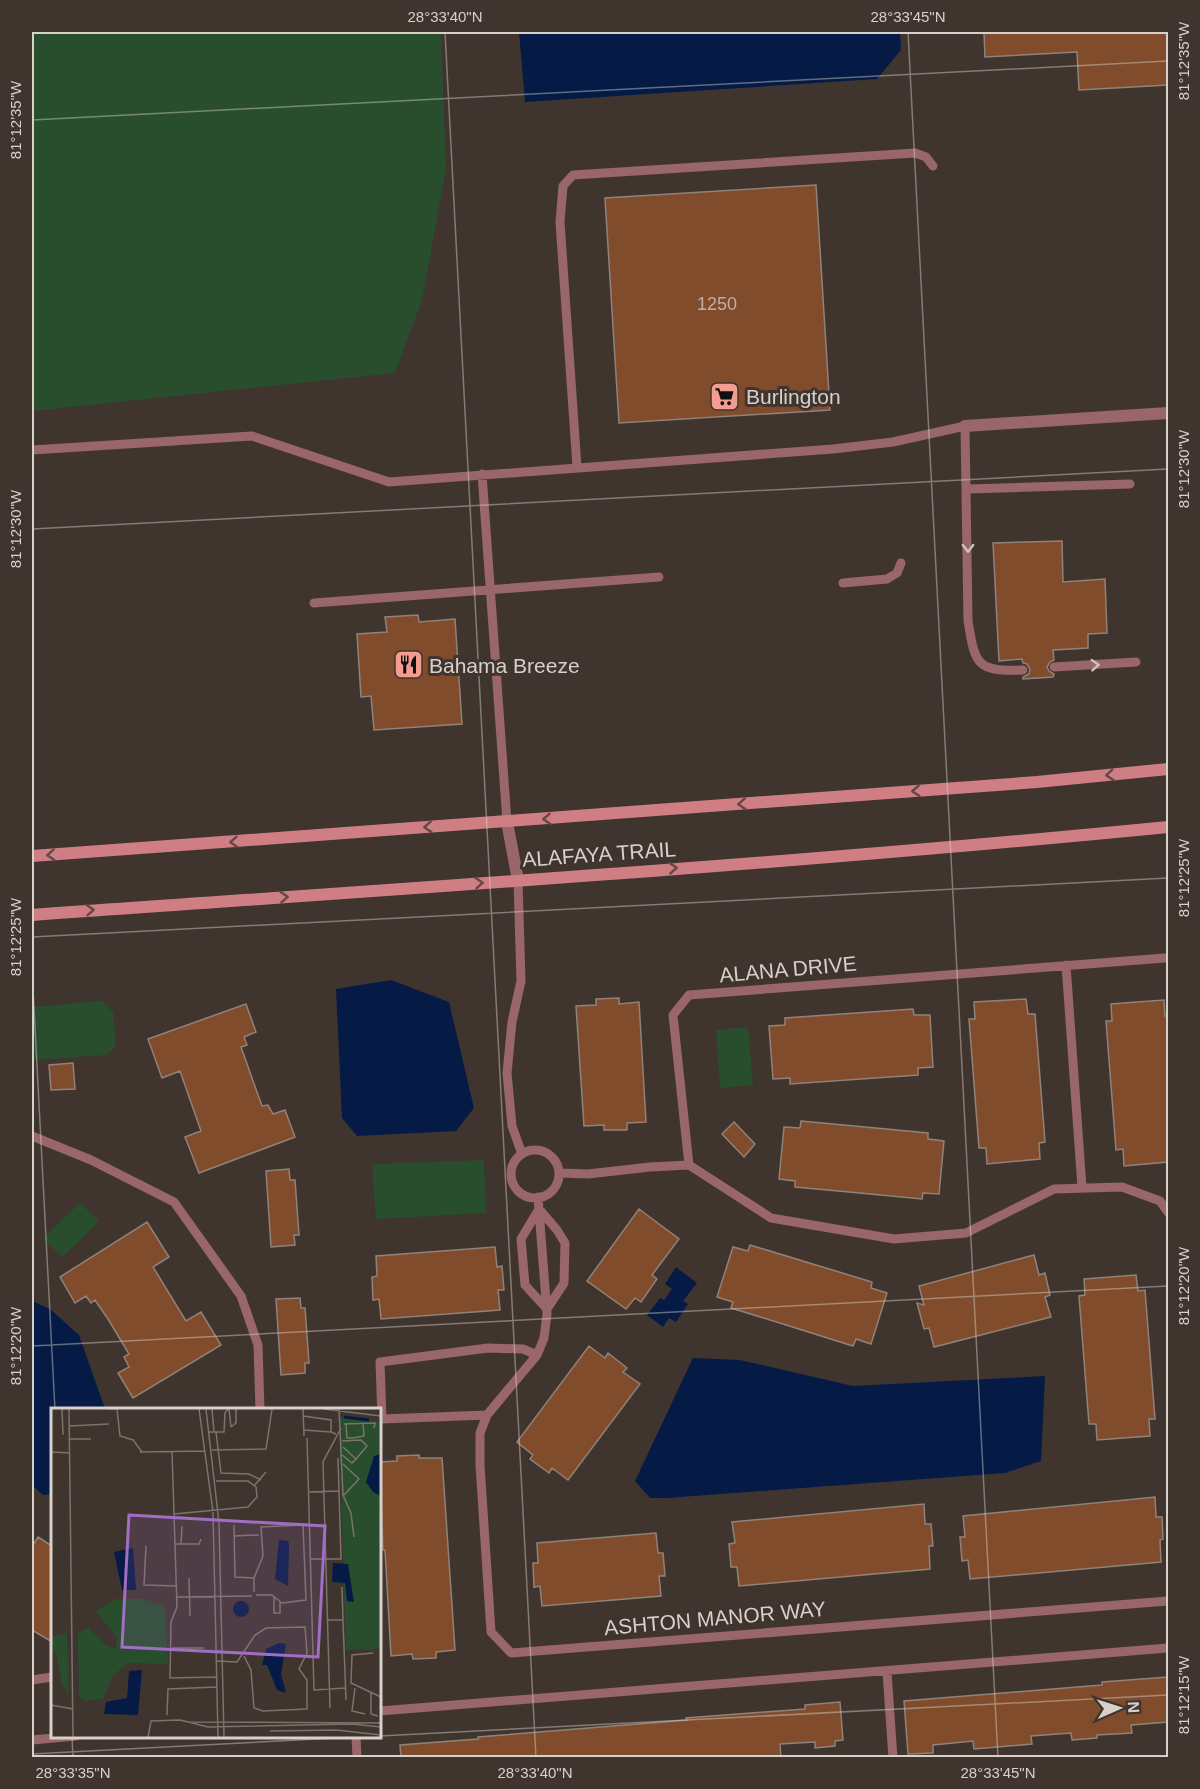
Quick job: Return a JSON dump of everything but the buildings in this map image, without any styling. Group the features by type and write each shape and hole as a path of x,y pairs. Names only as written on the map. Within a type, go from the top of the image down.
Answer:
{"main road":[{"name":"ALAFAYA TRAIL","path":"32,856 1037,782 1168,769"},
{"name":"ALAFAYA TRAIL","path":"32,915 518,880 1168,827"}],"street":[{"path":"965,426 1168,413"},
{"path":"507,822 518,880"}],"lane":[{"path":"576,467 560,222 563,186 573,175 915,153 926,157 933,166"},
{"path":"32,450 252,436 389,482 833,449 893,442 965,426 968,489 968,621 973,652 978,661 989,668 1001,671 1023,670"},
{"path":"482,474 507,822"},
{"path":"968,489 1130,484"},
{"path":"843,583 886,579 897,573 901,563"},
{"path":"314,603 659,577"},
{"path":"1054,667 1136,662"},
{"path":"518,880 521,981 512,1022 507,1074 512,1126 522,1154"},
{"name":"ALANA DRIVE","path":"689,1166 672,1014 689,995 1165,958"},
{"path":"1066,965 1082,1188"},
{"path":"32,1136 91,1160 174,1202 242,1296 258,1345 260,1408"},
{"path":"532,1150 547,1153 557,1165 559,1173 554,1188 549,1193 538,1197 527,1196 520,1192 512,1180 513,1164 522,1154 532,1150"},
{"path":"559,1173 588,1174 650,1167 689,1166 771,1218 894,1239 966,1233 1054,1189 1122,1187 1160,1201 1168,1212"},
{"name":"ASHTON MANOR WAY","path":"538,1197 547,1309 544,1338 537,1355 487,1415 480,1433 491,1632 511,1653 1168,1601"},
{"path":"539,1209 557,1230 565,1244 564,1283 547,1309 525,1285 521,1239 539,1209"},
{"path":"487,1415 382,1419 380,1362 488,1348 523,1348 537,1355"},
{"path":"381,1712 1168,1648"},
{"path":"887,1672 893,1758"},
{"path":"32,1680 51,1677"},
{"path":"32,1740 61,1738"},
{"path":"356,1738 357,1758"}],"green space":[{"path":"32,32 441,32 446,169 422,300 395,373 32,411"},
{"path":"102,1001 113,1012 116,1045 107,1055 32,1060 32,1007"},
{"path":"748,1027 753,1085 720,1088 716,1030"},
{"path":"484,1160 486,1213 376,1219 372,1164"},
{"path":"80,1203 99,1221 62,1257 43,1238"}],"water":[{"path":"519,32 900,32 901,50 877,79 525,102"},
{"path":"391,980 449,1002 474,1108 456,1131 357,1136 342,1118 336,989"},
{"path":"676,1267 697,1283 683,1301 688,1304 676,1322 669,1318 663,1327 647,1315 660,1298 664,1300 672,1289 665,1284"},
{"path":"32,1301 50,1309 79,1335 105,1408 51,1408 51,1494 43,1495 32,1485"},
{"path":"693,1358 740,1360 853,1386 1045,1376 1041,1461 1005,1473 650,1498 635,1481"}],"place":[{"name":"Burlington","path":"725,396"},
{"name":"Bahama Breeze","path":"408,665"}]}
